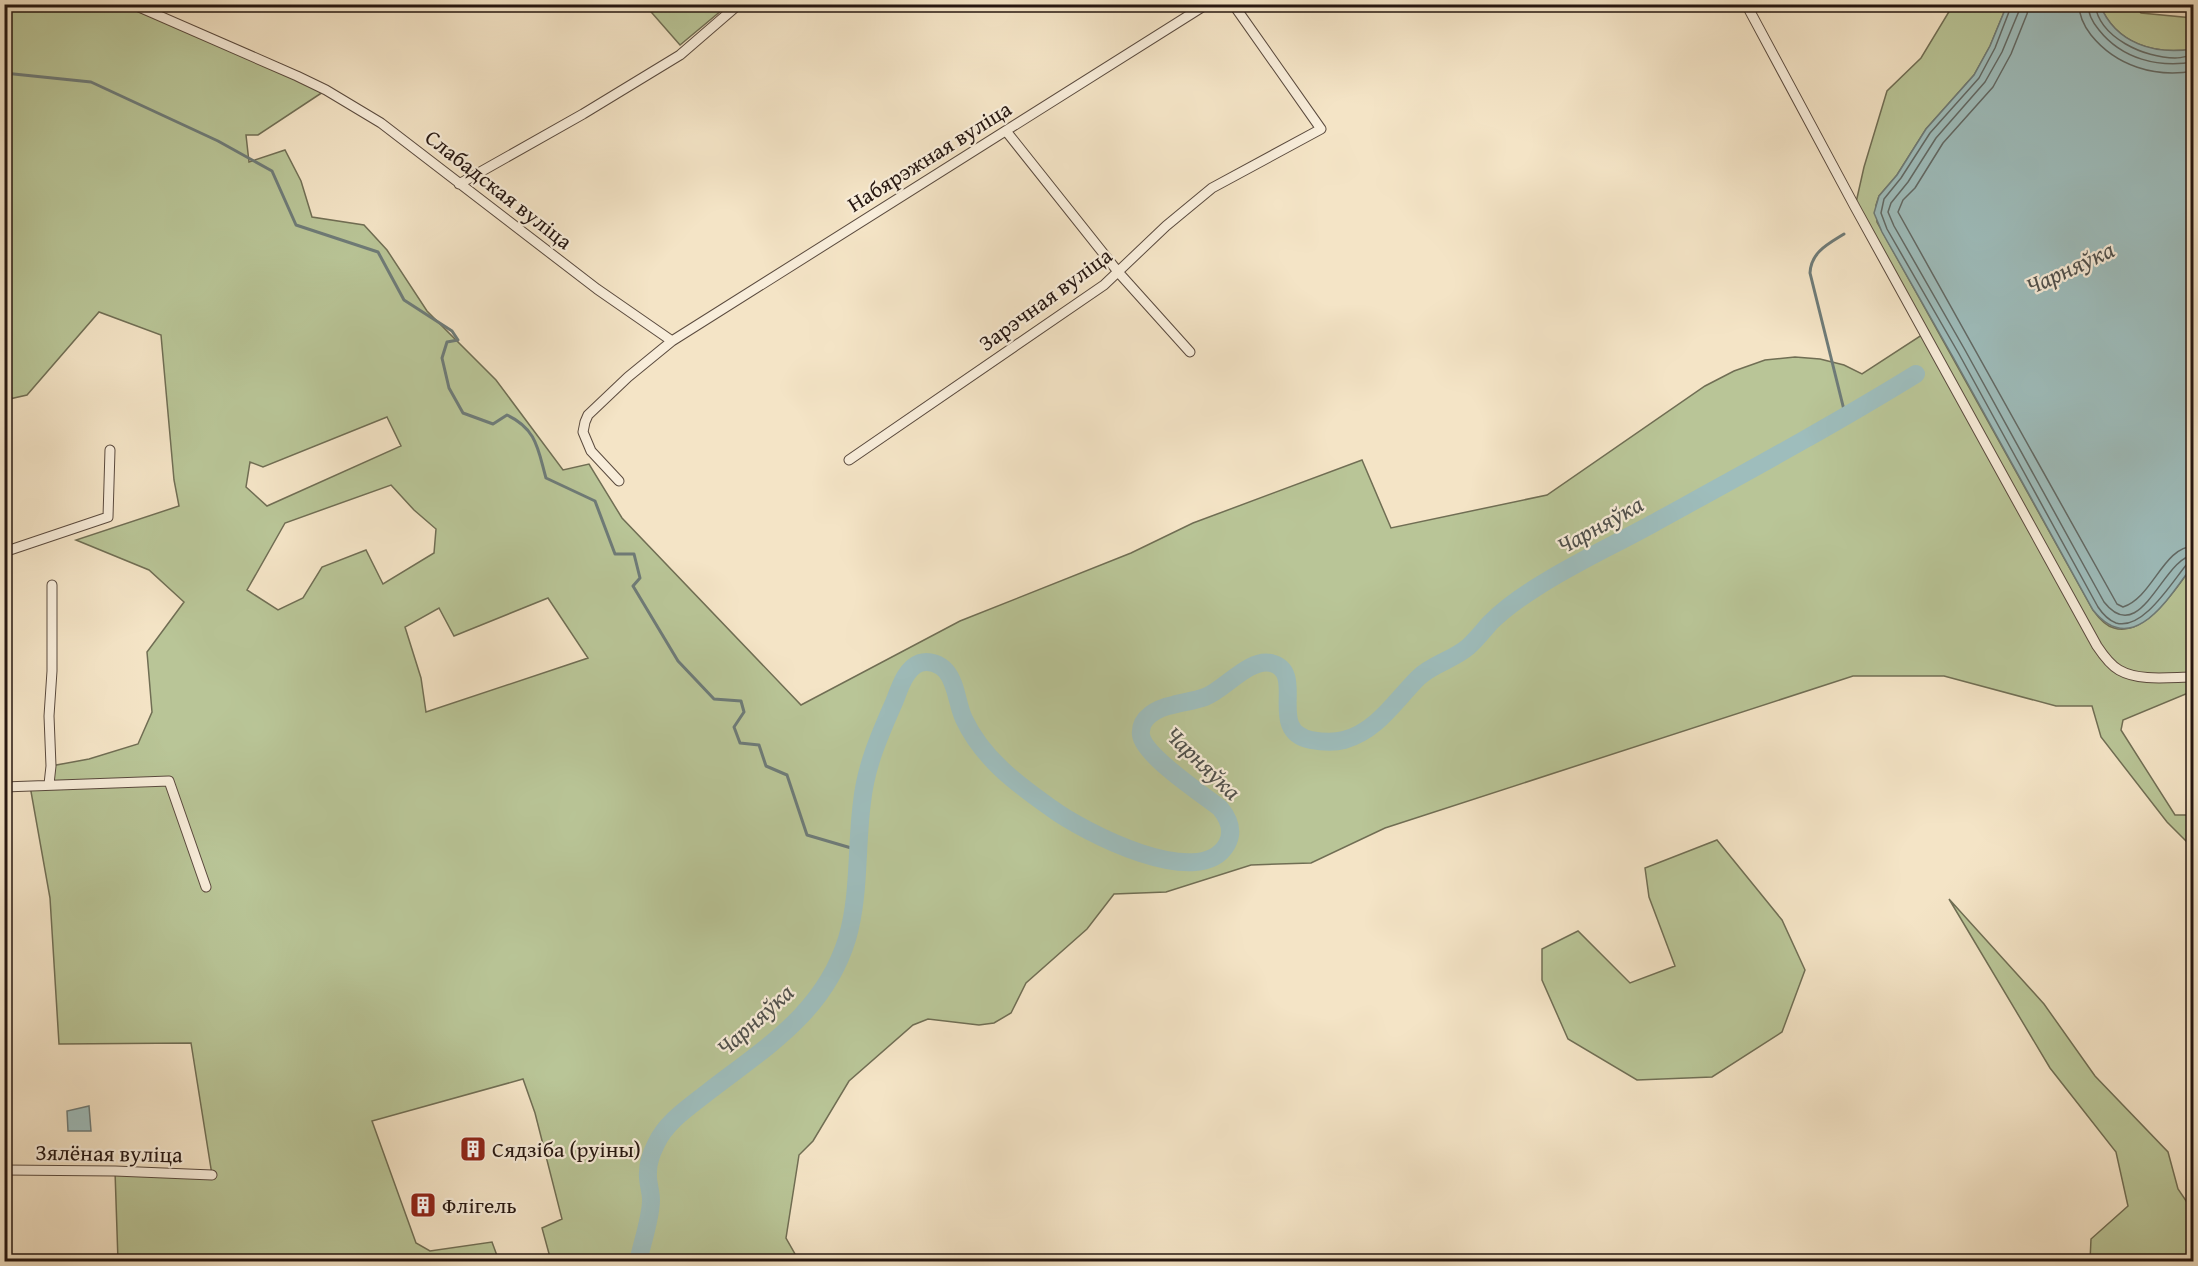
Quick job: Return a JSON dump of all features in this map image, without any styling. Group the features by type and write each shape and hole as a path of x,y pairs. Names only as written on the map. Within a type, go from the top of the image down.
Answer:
{"street":[{"name":"Слабадская вуліца","path":"132,4 297,76 326,90 381,123 597,289 672,341"},
{"path":"459,184 583,114 680,55 739,4"},
{"name":"Набярэжная вуліца","path":"619,482 591,451 583,432 585,422 588,415 628,377 672,341 1207,4"},
{"name":"Зарэчная вуліца","path":"849,460 1079,303 1119,273 1166,226 1212,188 1321,129 1233,4"},
{"path":"1746,4 2097,646 2120,671 2156,678 2193,676"},
{"path":"1006,131 1119,273 1190,352"},
{"path":"4,552 108,517 111,450"},
{"path":"49,784 52,585"},
{"path":"4,787 169,781 206,887"},
{"name":"Зялёная вуліца","path":"4,1170 212,1175"}],"green space":[{"path":"4,5 122,5 326,90 258,135 246,135 249,162 285,150 301,181 312,217 364,225 387,250 427,311 496,380 563,470 589,464 622,518 801,705 960,621 1131,553 1193,523 1362,460 1391,528 1547,495 1705,386 1734,371 1765,360 1795,357 1820,359 1844,365 1862,374 1925,333 1855,207 1864,167 1887,91 1921,58 1953,5 2007,5 1990,46 1974,75 1926,129 1897,175 1879,196 1876,205 1877,222 2099,618 2114,628 2126,629 2137,625 2160,608 2193,565 2193,602 2190,607 2194,633 2193,691 2123,720 2121,730 2175,815 2193,815 2193,848 2167,822 2101,737 2092,706 2056,706 1944,676 1853,676 1385,828 1311,863 1251,865 1166,892 1114,894 1087,929 1026,983 1011,1013 994,1023 979,1025 928,1019 913,1025 849,1081 813,1141 799,1155 786,1238 799,1261 551,1261 542,1228 562,1219 535,1113 523,1079 372,1121 416,1243 430,1251 492,1242 499,1261 118,1261 115,1171 212,1175 191,1043 59,1044 50,898 30,786 49,784 51,766 89,759 138,744 152,712 147,652 184,602 149,570 76,540 179,506 174,480 161,335 99,312 27,395 5,400","holes":["387,417 401,446 267,506 246,487 250,462 263,467","391,485 436,529 434,553 383,584 366,550 322,567 303,598 278,610 247,590 285,523","548,598 588,658 426,712 421,678 405,627 439,608 454,636"]},
{"path":"645,5 728,5 680,45"},
{"path":"2100,5 2135,5 2141,13 2193,18 2193,49 2165,50 2138,44 2126,38 2116,29"},
{"path":"1717,840 1782,920 1805,970 1782,1032 1712,1077 1637,1080 1568,1039 1542,980 1542,949 1578,931 1630,983 1675,966 1649,897 1645,868"},
{"path":"1949,899 2044,1004 2095,1076 2168,1152 2178,1189 2193,1211 2193,1261 2090,1261 2091,1239 2128,1206 2116,1152 2050,1068"}],"water":[{"path":"2007,5 2100,5 2116,29 2126,38 2138,44 2165,50 2193,49 2193,565 2173,593 2149,618 2136,626 2122,629 2108,624 2093,610 1882,232 1874,213 1879,196 1897,175 1926,129 1974,75 1990,46"},
{"path":"89,1106 91,1131 68,1131 67,1111"}],"waterway":[{"path":"4,73 91,82 218,141 272,171 296,225 378,252 404,300 452,331 458,340 447,342 442,358 449,388 463,413 493,424 507,415 517,421 525,427 535,441 546,478 595,501 615,554 634,554 640,578 633,586 678,661 714,699 741,701 744,712 734,727 740,743 759,745 766,766 787,775 807,835 858,850"},
{"path":"1844,234 1826,245 1817,254 1813,259 1810,273 1846,418"},
{"name":"Чарняўка","path":"638,1262 651,1207 649,1165 660,1136 686,1109 751,1060 791,1026 824,988 837,965 847,939 854,905 860,819 870,762 901,684 915,665 931,662 946,671 950,676 964,719 980,746 1013,780 1066,818 1140,853 1168,860 1192,862 1213,857 1227,844 1229,839 1230,830 1226,816 1220,808 1163,764 1145,744 1141,729 1146,718 1151,714 1167,706 1205,697 1254,665 1271,663 1281,669 1286,678 1288,714 1291,725 1298,734 1311,740 1328,742 1356,736 1385,714 1424,673 1468,647 1495,618 1531,591 1565,570 1851,413 1916,374"}],"place":[{"name":"Сядзіба (руіны)","path":"473,1149"},
{"name":"Флігель","path":"423,1205"}]}
